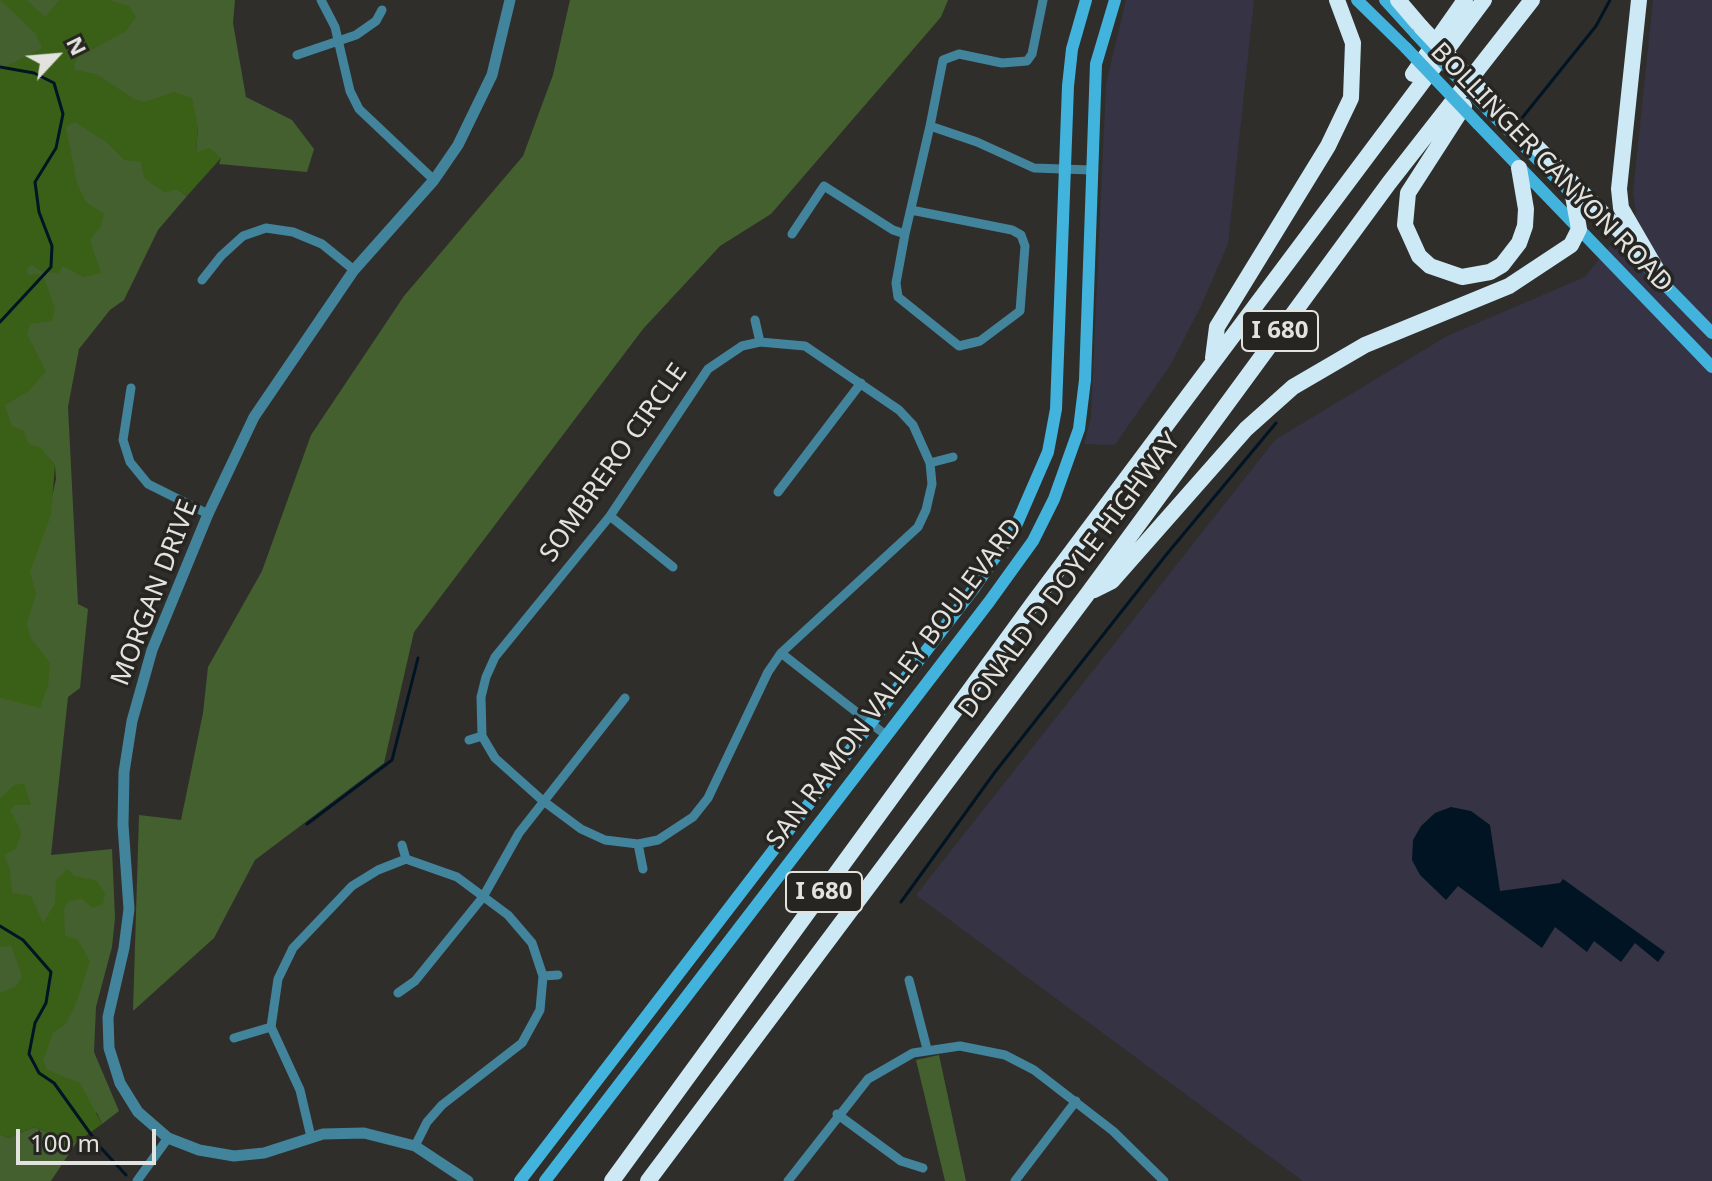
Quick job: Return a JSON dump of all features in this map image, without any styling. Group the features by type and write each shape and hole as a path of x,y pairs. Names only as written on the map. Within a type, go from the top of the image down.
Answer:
{"highway":[{"path":"1212,362 1217,327 1328,146 1351,98 1355,80 1353,43 1337,0"},
{"path":"1398,0 1419,30 1491,106 1627,238 1637,255"},
{"path":"1409,97 1408,82 1465,0"},
{"name":"DONALD D DOYLE HIGHWAY","path":"612,1181 1212,362 1484,0"},
{"name":"DONALD D DOYLE HIGHWAY","path":"648,1181 1089,592 1389,183 1532,0"},
{"path":"1639,0 1619,189 1621,208 1665,284"},
{"path":"1477,74 1474,90 1408,193 1405,225 1419,256 1430,266 1462,277 1490,272 1502,265 1519,243 1525,226 1526,209 1519,168"},
{"path":"1089,592 1112,581 1246,429 1293,387 1365,345 1520,280 1571,245 1579,229 1573,196"}],"main road":[{"name":"SAN RAMON VALLEY BOULEVARD","path":"520,1181 975,587 1015,528 1048,452 1056,409 1072,49 1086,0"},
{"name":"SAN RAMON VALLEY BOULEVARD","path":"545,1181 1033,541 1073,451 1085,380 1096,64 1115,0"},
{"name":"BOLLINGER CANYON ROAD","path":"1357,0 1712,367"},
{"name":"BOLLINGER CANYON ROAD","path":"1385,0 1419,30"},
{"name":"BOLLINGER CANYON ROAD","path":"1491,106 1573,196 1637,255 1712,333"}],"street":[{"path":"321,0 339,40 350,91 359,109 434,180"},
{"name":"MORGAN DRIVE","path":"468,1181 415,1146 364,1133 311,1137 264,1153 234,1156 199,1150 168,1138 138,1112 120,1083 109,1048 108,1017 124,948 129,909 123,825 124,772 132,721 152,650 208,514 254,417 354,270 434,180 458,145 483,97 508,20 510,0"},
{"path":"911,210 999,227 1021,235 1025,246 1020,311 980,341 959,346 898,297 896,283 905,234 943,60 959,54 1002,63 1027,61 1032,54 1043,0"},
{"path":"297,55 367,29 382,10"},
{"path":"930,126 977,142 1034,168 1091,170"},
{"path":"792,234 824,186 893,230 905,234"},
{"path":"202,280 221,256 243,236 266,228 293,232 322,244 354,270"},
{"path":"755,320 760,342"},
{"name":"SOMBRERO CIRCLE","path":"482,736 481,697 495,657 610,516 708,369 742,346 760,342 805,346 861,383 913,425 930,463 932,484 918,527 781,653 768,672 708,798 681,828 638,844"},
{"path":"778,492 861,383"},
{"path":"131,388 123,440 130,462 148,484 208,514"},
{"path":"930,463 953,457"},
{"path":"610,516 673,567"},
{"path":"781,653 887,736"},
{"path":"398,993 415,981 483,897 519,833 542,800 625,698"},
{"path":"469,740 482,736 495,758 542,800 581,829 605,840 638,844 643,869"},
{"path":"402,845 406,859"},
{"path":"311,1137 300,1090 271,1027 278,979 293,948 352,886 378,870 406,859 457,877 526,933 543,976 540,1010 522,1043 442,1105 427,1122 415,1146"},
{"path":"543,976 558,975"},
{"path":"909,980 927,1049"},
{"path":"234,1038 271,1027"},
{"path":"788,1181 858,1088 884,1067 927,1049 960,1046 1005,1055 1034,1070 1076,1101 1164,1181"},
{"path":"1015,1181 1076,1101"},
{"path":"837,1114 901,1161 923,1168"},
{"path":"137,1181 168,1138"}],"shaded area":[{"path":"1126,0 1254,0 1228,244 1171,364 1115,445 1084,444 1091,417 1106,84"},
{"path":"1653,0 1712,0 1712,1181 1303,1181 916,895 1275,440 1447,336 1585,277 1636,213 1633,193"}],"green space":[{"path":"0,0 235,0 233,23 246,97 292,120 314,149 307,172 219,164 221,158 196,152 198,127 177,189 187,196 158,230 124,300 110,310 79,349 68,407 78,604 88,609 80,688 68,697 51,855 112,849 115,918 112,947 96,1007 94,1052 119,1111 102,1124 97,1113 0,1068","holes":["46,455 55,465 56,479 45,529"]},
{"path":"0,0 27,0 45,17 59,0 109,0 129,6 136,17 126,31 80,56 74,65 75,70 96,74 136,100 145,102 174,92 192,98 198,127 196,152 210,148 221,158 187,196 177,189 165,193 144,178 141,162 124,160 106,142 75,122 66,127 77,183 86,202 104,214 101,226 90,240 101,273 83,277 63,266 58,273 42,272 32,265 27,269 29,275 38,274 45,280 55,309 52,321 30,324 27,334 46,371 29,391 5,405 12,426 23,430 29,444 41,448 55,465 51,515 30,572 36,594 27,623 30,637 50,663 48,686 40,708 0,698 0,69 42,48 36,34"},
{"path":"570,0 948,0 941,17 771,214 720,246 643,329 414,632 384,763 255,860 214,938 133,1011 139,815 181,820 203,713 208,667 262,571 311,435 404,296 523,156 553,75"},
{"path":"24,783 31,805 15,805 10,810 21,831 16,849 4,855 10,869 12,893 31,896 43,923 55,903 56,880 67,869 75,876 97,881 105,893 103,904 92,908 82,899 68,901 64,910 65,935 78,940 90,962 77,1001 66,1024 53,1033 43,1061 47,1070 80,1083 102,1124 76,1143 34,1127 8,1138 0,1134 0,993 16,986 22,976 11,946 0,947 0,798 13,786"},
{"path":"939,1055 966,1181 945,1181 916,1060"},
{"path":"34,1127 76,1143 51,1181 0,1181 0,1134 8,1138"}],"water":[{"path":"1451,807 1471,811 1490,825 1500,891 1560,883 1563,879 1665,952 1658,962 1635,943 1621,962 1594,941 1587,952 1555,927 1542,948 1458,886 1446,900 1420,875 1412,860 1413,840 1421,826 1435,813"}],"waterway":[{"path":"1522,118 1596,26 1610,0"},
{"path":"0,67 34,73 54,83 63,114 56,148 35,182 39,212 52,246 51,267 0,322"},
{"path":"901,902 995,772 1166,555 1276,423"},
{"path":"307,824 392,760 418,658"},
{"path":"0,926 23,940 51,972 46,1003 35,1023 29,1054 39,1073 54,1083 100,1147 126,1175"}]}
